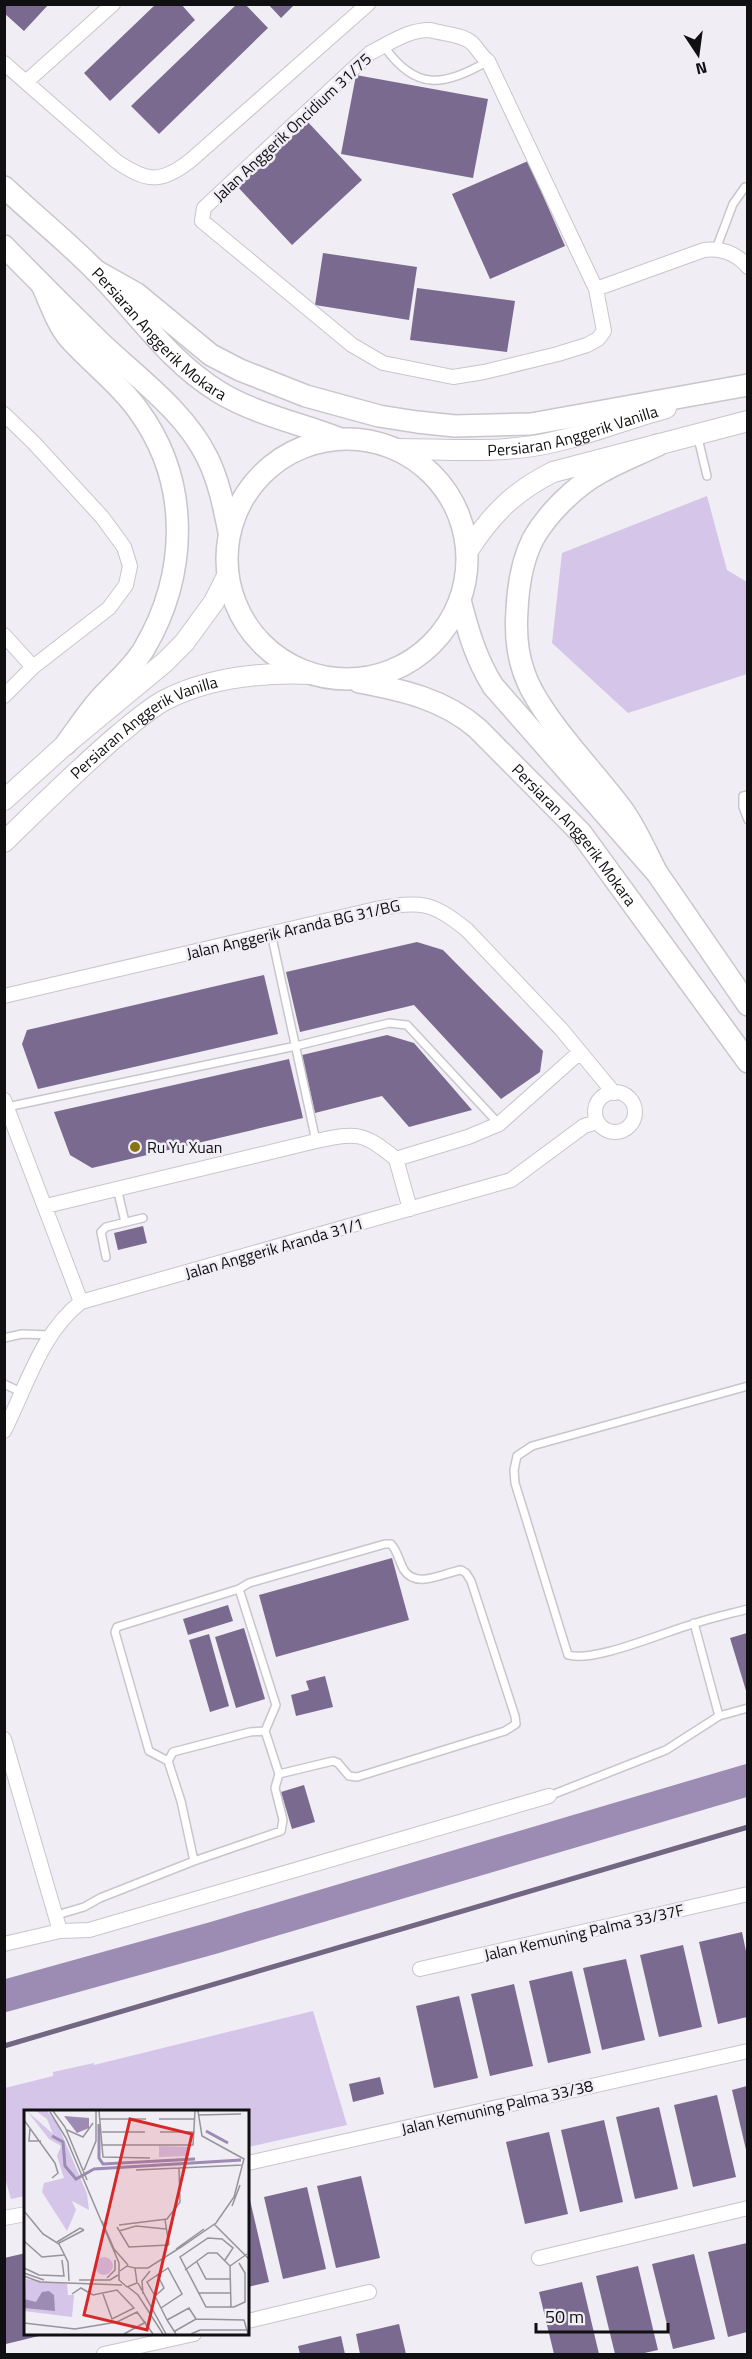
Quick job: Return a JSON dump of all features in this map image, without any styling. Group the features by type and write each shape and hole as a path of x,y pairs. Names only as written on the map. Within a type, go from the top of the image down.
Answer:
{"main road":[{"name":"Persiaran Anggerik Mokara","path":"4,187 96,271 163,346 188,370 219,392 245,405 340,439"},
{"path":"4,246 163,400 193,434 207,457 218,483 229,534"},
{"path":"96,271 137,294 211,355 240,370 306,396 379,416 455,426 531,424 747,385"},
{"path":"42,285 67,336 138,409 160,447 172,489 178,528 176,563 168,594 143,651 130,669 99,700 66,744"},
{"name":"Persiaran Anggerik Vanilla","path":"395,449 503,450 534,446 579,436 634,417 747,385"},
{"name":"Persiaran Anggerik Vanilla","path":"467,552 487,522 515,494 553,472 747,421"},
{"path":"340,439 359,440 395,449 423,466 446,490 461,520 467,552 467,568 460,600 449,623 433,643 413,659 390,671 365,678 347,679 312,674 295,668 271,653 251,633 236,608 226,578 229,534 237,509 246,494 268,468 290,453 314,443 340,439"},
{"path":"658,445 598,473 564,501 533,540 522,572 517,601 515,633 519,663 532,689 582,761 624,811 657,873 747,1005"},
{"name":"Persiaran Anggerik Vanilla","path":"4,800 66,744 165,662 184,643 214,602 226,578"},
{"path":"460,600 469,637 481,667 493,686 657,873"},
{"name":"Persiaran Anggerik Vanilla","path":"4,842 84,764 144,713 163,701 200,686 229,679 263,674 312,674"},
{"name":"Persiaran Anggerik Mokara","path":"347,679 415,694 444,705 465,717 478,729 581,833 747,1062"}],"street":[{"path":"26,82 112,4"},
{"path":"4,63 117,161 136,174 159,178 177,171 191,160 368,4"},
{"name":"Jalan Anggerik Oncidium 31/75","path":"430,30 462,37 472,43 482,57 488,61 601,287 604,331 594,341 558,354 484,372 446,377 383,363 358,350 202,221 204,208 356,65 370,53 384,46 413,31 430,30"},
{"path":"601,287 704,250 716,249 741,260 747,267"},
{"path":"4,414 102,517 124,547 130,566 126,585 109,608 33,667 4,696"},
{"path":"4,635 33,667"},
{"name":"Jalan Anggerik Aranda BG 31/BG","path":"4,996 271,933 416,902 450,916 467,930 561,1029 614,1093"},
{"path":"396,1159 468,1137 499,1124 580,1052"},
{"path":"621,1093 634,1106 634,1119 626,1129 607,1131 597,1122 595,1109 598,1102 608,1094 621,1093"},
{"path":"6,1104 81,1302"},
{"name":"Jalan Anggerik Aranda 31/1","path":"4,1431 50,1335 65,1314 81,1302 511,1180 584,1126 597,1122"},
{"path":"46,1206 353,1134 380,1146 396,1159 410,1209"},
{"path":"4,1739 60,1931"},
{"path":"4,1944 60,1931 89,1930 549,1796"},
{"name":"Jalan Kemuning Palma 33/37F","path":"420,1969 747,1894"},
{"name":"Jalan Kemuning Palma 33/38","path":"249,2163 747,2051"},
{"path":"539,2258 747,2208"},
{"path":"4,2218 24,2214"},
{"path":"249,2321 369,2292"},
{"path":"104,2355 190,2335"}],"lane":[{"path":"384,46 396,63 412,76 448,81 465,75 488,61"},
{"path":"716,249 733,204 745,187 747,188"},
{"path":"697,434 707,476"},
{"path":"747,795 743,796 741,801 747,820"},
{"path":"271,933 316,1141"},
{"path":"6,1104 296,1046 389,1023 407,1025 499,1124"},
{"path":"117,1188 125,1222"},
{"path":"106,1257 101,1232 106,1227 143,1218"},
{"path":"4,1338 22,1334 50,1335"},
{"path":"4,1383 23,1393"},
{"path":"747,1386 532,1446 517,1456 514,1470 515,1484 563,1646 568,1655 577,1658 601,1653 694,1623 747,1609"},
{"path":"194,1861 181,1802 168,1761 149,1751 115,1632 117,1627 239,1589 249,1583 385,1544 391,1544 405,1570 411,1578 418,1581 461,1570 466,1573 471,1581 516,1725 505,1731 357,1776 349,1776 338,1763 333,1761 279,1774"},
{"path":"57,1915 84,1907 100,1898 194,1861 281,1831 283,1820 275,1788 279,1774 265,1731 276,1705 239,1589"},
{"path":"694,1623 719,1716"},
{"path":"549,1796 666,1750 719,1716 747,1708"},
{"path":"168,1761 173,1752 250,1732 265,1731"}],"shaded area":[{"path":"707,496 727,570 747,582 747,674 628,713 552,643 562,553"},
{"path":"313,2011 347,2125 249,2147 249,2110 24,2110 24,2196 11,2199 5,2178 5,2088 53,2076 53,2072 94,2063 94,2065"}],"building":[{"path":"4,4 49,4 24,31 4,13"},
{"path":"156,4 181,4 195,20 110,101 84,73"},
{"path":"237,4 245,4 268,28 159,134 131,106"},
{"path":"268,4 295,4 281,18"},
{"path":"356,75 488,99 473,178 341,154"},
{"path":"306,120 362,180 292,245 236,185"},
{"path":"528,161 565,246 490,279 452,194"},
{"path":"323,253 417,267 409,320 315,305"},
{"path":"417,288 515,301 507,352 410,340"},
{"path":"417,942 443,950 543,1051 540,1072 501,1099 414,1005 300,1032 286,972"},
{"path":"264,975 278,1034 38,1089 22,1044 27,1030"},
{"path":"387,1035 414,1043 472,1110 409,1127 382,1096 315,1113 302,1055"},
{"path":"289,1059 303,1118 92,1168 70,1155 54,1112"},
{"path":"143,1226 147,1243 118,1250 114,1233"},
{"path":"392,1558 409,1620 276,1657 259,1595"},
{"path":"228,1605 233,1621 188,1635 183,1619"},
{"path":"244,1628 265,1699 236,1708 215,1637"},
{"path":"747,1633 747,1694 730,1638"},
{"path":"209,1634 229,1706 210,1712 189,1640"},
{"path":"325,1676 333,1707 296,1716 291,1695 309,1690 306,1681"},
{"path":"304,1785 315,1822 292,1829 281,1792"},
{"path":"742,1932 747,1956 747,2017 718,2024 699,1942"},
{"path":"683,1945 702,2027 659,2037 640,1955"},
{"path":"626,1959 645,2040 602,2050 583,1968"},
{"path":"572,1971 591,2053 548,2063 529,1981"},
{"path":"514,1984 533,2066 490,2076 471,1994"},
{"path":"459,1996 478,2078 434,2088 416,2006"},
{"path":"380,2077 384,2094 353,2102 349,2084"},
{"path":"747,2086 747,2154 732,2090"},
{"path":"717,2095 736,2177 693,2187 674,2105"},
{"path":"659,2107 678,2189 635,2199 616,2117"},
{"path":"604,2120 623,2202 580,2212 561,2130"},
{"path":"549,2132 568,2214 525,2224 506,2142"},
{"path":"361,2176 380,2258 336,2268 317,2186"},
{"path":"307,2187 326,2269 283,2279 264,2197"},
{"path":"249,2200 269,2282 249,2287"},
{"path":"747,2243 747,2332 728,2337 708,2252"},
{"path":"24,2253 24,2335 43,2335 6,2344 4,2258"},
{"path":"694,2254 715,2339 673,2349 652,2264"},
{"path":"638,2266 658,2350 640,2354 615,2354 596,2276"},
{"path":"582,2282 599,2354 554,2354 539,2292"},
{"path":"399,2324 406,2354 360,2354 356,2334"},
{"path":"341,2336 345,2354 300,2354 298,2346"}],"waterway":[{"path":"4,1996 213,1938 748,1780"},
{"path":"4,2046 748,1827"}],"place":[{"name":"Ru Yu Xuan","path":"135,1147"}]}
